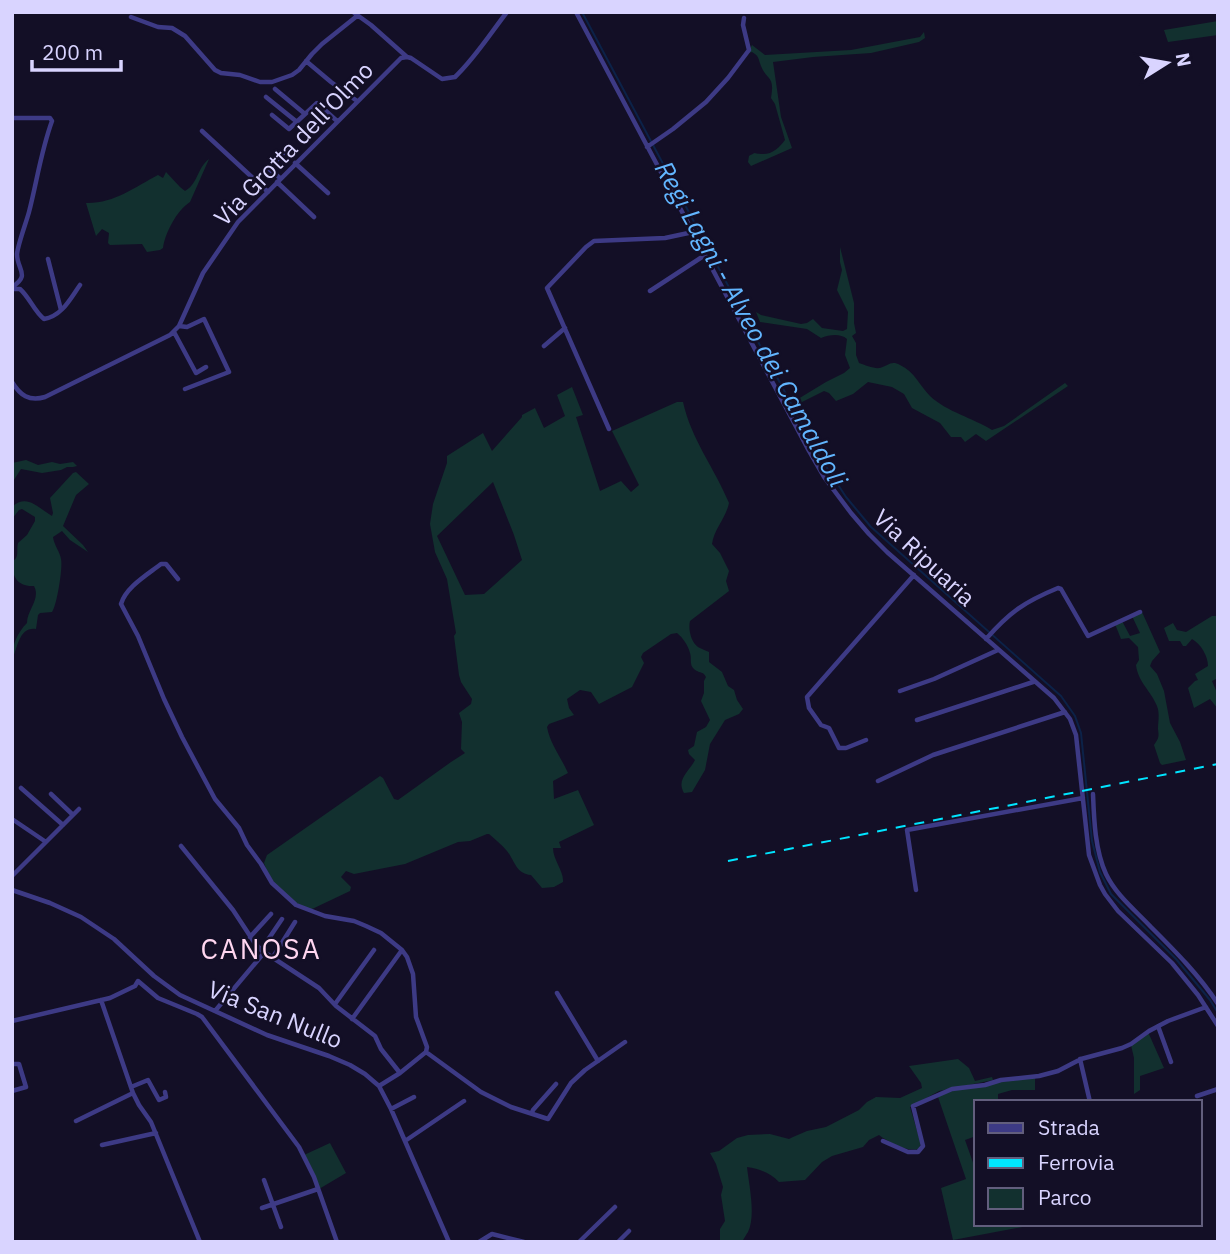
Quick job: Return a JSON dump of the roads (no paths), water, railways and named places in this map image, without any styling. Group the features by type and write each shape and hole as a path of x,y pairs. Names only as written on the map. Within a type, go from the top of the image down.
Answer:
{"street":[{"name":"Via Grotta dell'Olmo","path":"12,382 19,393 26,397 45,397 166,338 179,326 203,273 238,222 401,58 407,57 442,79 455,77 480,50 507,12"},
{"name":"Via Ripuaria","path":"576,12 824,477 869,534 1054,698 1065,712 1076,735 1089,856 1105,894 1118,911 1172,963 1218,1026"},
{"path":"131,17 158,27 172,28 185,36 215,70 260,82 272,82 299,70 322,44 355,14 407,57"},
{"path":"647,147 706,102 728,78 748,50 744,19"},
{"path":"306,61 357,101"},
{"path":"275,89 305,114"},
{"path":"266,97 297,122"},
{"path":"272,115 289,129 317,103 337,121"},
{"path":"12,118 50,118 52,121 43,145 37,181 17,253 22,278 12,288"},
{"path":"202,131 268,191"},
{"path":"287,149 269,169 314,216"},
{"path":"295,163 328,193"},
{"path":"608,429 547,288 590,244 600,240 665,238 693,232"},
{"path":"650,291 705,255"},
{"path":"48,259 62,311"},
{"path":"12,288 25,293 42,319 62,311 80,285"},
{"path":"179,326 187,327 204,320 229,372 185,389"},
{"path":"544,346 565,328"},
{"path":"174,332 196,373 206,367"},
{"path":"178,579 166,564 161,564 129,590 121,604 138,636 181,737 215,799 239,828 272,883 292,903 381,933 407,957 413,974 416,1022 427,1047 426,1052 379,1086"},
{"path":"866,740 844,749 839,748 829,728 821,725 809,708 807,697 914,575"},
{"path":"986,638 1025,603 1058,588 1068,599 1088,636 1140,612"},
{"path":"900,691 998,650"},
{"path":"917,720 1033,681"},
{"path":"878,781 933,755 1065,712"},
{"path":"21,788 63,825"},
{"path":"51,794 73,815"},
{"path":"1093,794 1098,845 1105,871 1113,886 1186,962 1218,1004"},
{"path":"916,890 907,831 1083,798"},
{"path":"12,876 79,809"},
{"path":"12,819 46,842"},
{"path":"181,846 261,950 319,988 375,1036 400,1073"},
{"name":"Via San Nullo","path":"12,890 81,917 114,939 169,988 267,1035 329,1056 365,1074 379,1086 391,1109 449,1242"},
{"path":"250,937 271,914"},
{"path":"215,1011 263,954 261,950 282,919"},
{"path":"272,957 295,922"},
{"path":"335,1004 374,950"},
{"path":"352,1019 402,950"},
{"path":"12,1021 115,996 135,986 138,981 158,998 197,1014 294,1140 306,1160 337,1242"},
{"path":"1212,996 1217,989"},
{"path":"557,993 598,1061"},
{"path":"101,1000 132,1090 156,1133 200,1242"},
{"path":"883,1141 908,1152 918,1152 923,1146 913,1106 952,1088 985,1085 1058,1071 1080,1059 1122,1048 1158,1026 1206,1007"},
{"path":"1158,1026 1171,1062"},
{"path":"426,1052 481,1092 512,1107 548,1119 571,1083 625,1042"},
{"path":"1080,1059 1090,1100"},
{"path":"12,1064 19,1064 26,1087 12,1091"},
{"path":"76,1121 148,1080 159,1100 166,1097 164,1093"},
{"path":"532,1113 556,1084"},
{"path":"1197,1097 1218,1089"},
{"path":"391,1109 414,1097"},
{"path":"405,1141 464,1101"},
{"path":"102,1145 156,1133"},
{"path":"264,1181 281,1227"},
{"path":"262,1208 318,1189"},
{"path":"579,1242 615,1207"},
{"path":"618,1242 629,1231"},
{"path":"479,1242 492,1234 524,1242"}],"waterway":[{"name":"Regi Lagni - Alveo dei Camaldoli","path":"582,12 818,454 846,497 871,527 1061,696 1075,716 1081,733 1092,841 1100,872 1111,894 1176,959 1218,1013"}],"railway":[{"path":"728,861 1218,764"}],"district":[{"name":"CANOSA","path":"261,949"}]}
